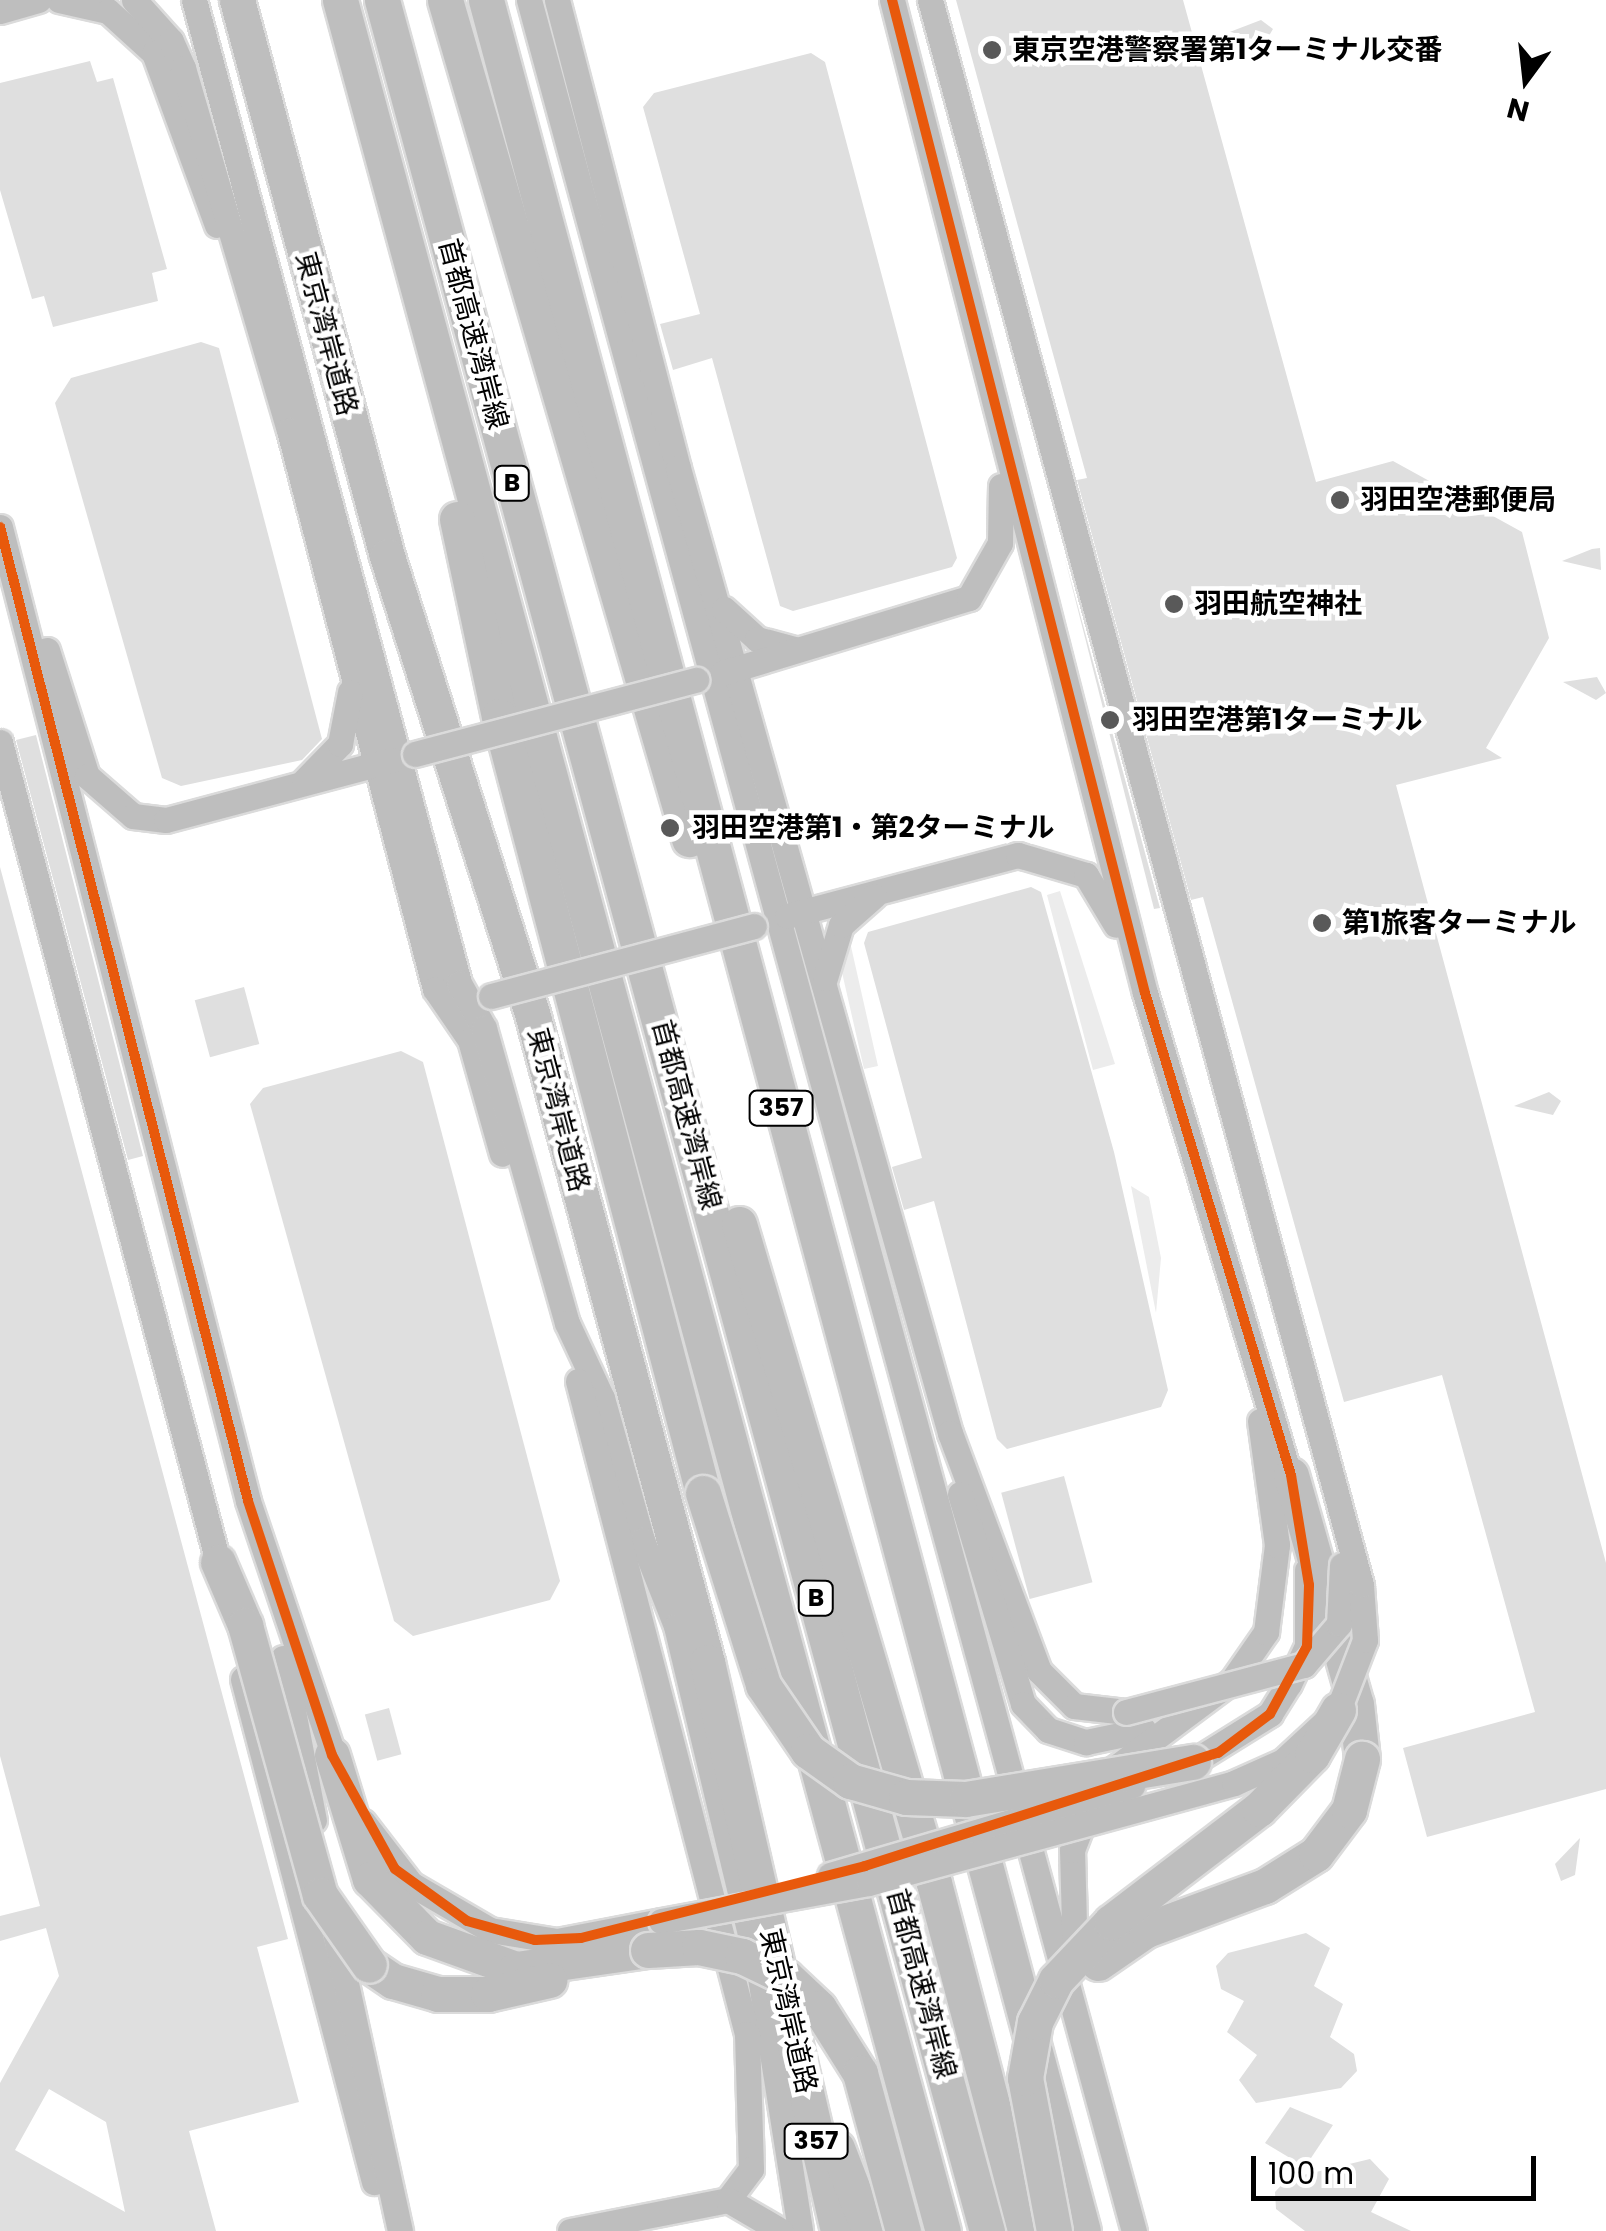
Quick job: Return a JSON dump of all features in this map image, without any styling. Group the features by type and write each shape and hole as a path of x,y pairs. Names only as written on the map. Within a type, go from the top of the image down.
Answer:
{"highway":[{"name":"東京湾岸道路","path":"237,0 387,556 538,1036 707,1662 838,2231"},
{"name":"首都高速湾岸線","path":"340,0 943,2231"},
{"name":"首都高速湾岸線","path":"382,0 987,2231"},
{"path":"445,0 707,898 757,1014"},
{"name":"357","path":"486,0 757,1014 1071,2228"},
{"path":"360,74 378,223 703,1493 763,1685 808,1750 850,1780 906,1797 966,1799 1193,1762"},
{"path":"645,966 674,1017 824,1497 1025,2231"},
{"path":"1071,2228 1044,2076 1070,1995 1125,1941 1264,1886 1316,1854 1349,1810 1362,1759 1356,1704 1291,1475"},
{"path":"218,1562 245,1625 320,1896 369,1965 417,1990 464,1996 511,1990 655,1936 742,1956 786,1978 819,2008 860,2073 902,2231"},
{"path":"1071,2228 1028,2124 1025,2078 1036,2022 1056,1980 1112,1922 1259,1809 1312,1754 1338,1710"},
{"path":"332,1755 370,1880 411,1925 450,1951 500,1967 587,1964"},
{"path":"797,2050 869,2231"}],"street":[{"path":"0,11 38,0"},
{"path":"59,0 108,11 154,53 201,198 235,255"},
{"path":"134,0 172,41 183,68 289,430 351,678 396,759 435,989 470,1040 550,1324 586,1403 672,1724 752,2061 751,2168 728,2200"},
{"path":"194,0 396,759 479,999 567,1323 602,1398 642,1540 676,1626 759,1971 800,2231"},
{"path":"529,0 1073,1987 1134,2231"},
{"path":"557,0 718,599 715,674"},
{"path":"655,1936 1193,1762 1270,1714 1307,1646 1309,1585 1291,1475 1251,1356 1145,993 888,0"},
{"path":"0,527 102,953 255,1520 332,1755 395,1869 446,1910 519,1937 655,1936 869,1883 1234,1783 1284,1760 1338,1710 1365,1640 1361,1585 1332,1491 930,0"},
{"path":"14,580 50,658 87,776 116,807 166,820 715,674 969,598 1000,544 997,426"},
{"path":"718,599 757,640 800,650"},
{"path":"296,786 340,744 351,678"},
{"path":"0,742 218,1562 347,2081 390,2231"},
{"path":"479,999 1018,855 1041,856 1086,874 1098,889 1145,993"},
{"path":"824,993 841,925 882,890"},
{"path":"778,919 824,993 950,1433 1002,1645 1034,1719 1068,1738 1105,1742 1182,1718"},
{"path":"1073,1987 1068,1883 1084,1808 1116,1760 1182,1718 1252,1657 1276,1600 1278,1545 1251,1356"},
{"path":"950,1433 1039,1671 1074,1706 1126,1712 1271,1677 1318,1654 1339,1624 1346,1584 1332,1491"},
{"path":"255,1520 400,2231"},
{"path":"570,2231 728,2200 781,2231"}],"shaded area":[{"path":"1060,891 1115,1064 1093,1070 1047,895"},
{"path":"850,942 878,1066 864,1069 841,968"},
{"path":"1131,1186 1149,1197 1161,1258 1156,1313"}],"building":[{"name":"第1旅客ターミナル","path":"956,0 1183,0 1316,482 1393,461 1522,532 1549,638 1486,748 1502,758 1396,785 1606,1563 1606,1789 1427,1837 1403,1748 1535,1712 1442,1375 1344,1402 1203,897 1191,900 1077,480 1087,478"},
{"path":"1261,20 1273,29 1265,42 1227,33"},
{"path":"811,53 825,62 957,558 952,567 793,611 780,606 712,358 673,370 660,324 700,314 643,107 654,93"},
{"path":"90,61 97,82 113,78 167,269 152,273 158,301 53,327 44,296 32,299 0,190 0,83"},
{"path":"201,342 219,348 322,739 302,760 181,786 162,778 55,403 71,378"},
{"path":"1600,548 1601,570 1562,561 1592,549"},
{"path":"1064,555 1160,908 1154,909"},
{"path":"1597,677 1606,693 1596,700 1563,682"},
{"path":"36,735 143,1156 128,1160 16,740"},
{"path":"0,867 288,1939 257,1947 299,2102 189,2131 216,2231 0,2231 0,2083 59,1976 46,1928 0,1941 0,1916 40,1906 0,1756","holes":["49,2089 106,2122 125,2212 15,2150"]},
{"path":"1031,887 1041,892 1114,1152 1168,1390 1161,1407 1007,1449 997,1439 934,1201 904,1210 892,1167 922,1158 864,943 868,932"},
{"path":"244,987 259,1044 210,1057 195,1000"},
{"path":"401,1051 423,1062 560,1581 550,1600 413,1636 394,1621 250,1104 263,1088"},
{"path":"1549,1092 1561,1101 1553,1115 1514,1106"},
{"path":"1064,1476 1092,1582 1030,1599 1001,1493"},
{"path":"389,1708 401,1754 377,1761 365,1714"},
{"path":"1580,1838 1575,1875 1561,1881 1555,1864"},
{"path":"1306,1933 1330,1948 1314,1986 1343,2004 1330,2037 1354,2054 1357,2071 1341,2088 1256,2103 1239,2080 1257,2055 1227,2032 1244,2001 1221,1989 1216,1966 1228,1953"},
{"path":"1290,2107 1333,2125 1305,2167 1265,2143"},
{"path":"1370,2159 1389,2179 1371,2212 1411,2231 1305,2231 1276,2209 1275,2192 1287,2179"}],"cycle path":[{"path":"0,527 248,1501 332,1755 395,1869 467,1921 535,1940 581,1938 865,1866 1218,1753 1270,1714 1307,1646 1309,1585 1291,1475 1145,993 892,0"}],"place":[{"name":"東京空港警察署第1ターミナル交番","path":"992,50"},
{"name":"羽田空港郵便局","path":"1340,500"},
{"name":"羽田航空神社","path":"1174,604"},
{"name":"羽田空港第1ターミナル","path":"1110,720"},
{"name":"羽田空港第1・第2ターミナル","path":"670,828"},
{"name":"第1旅客ターミナル","path":"1322,923"}]}
